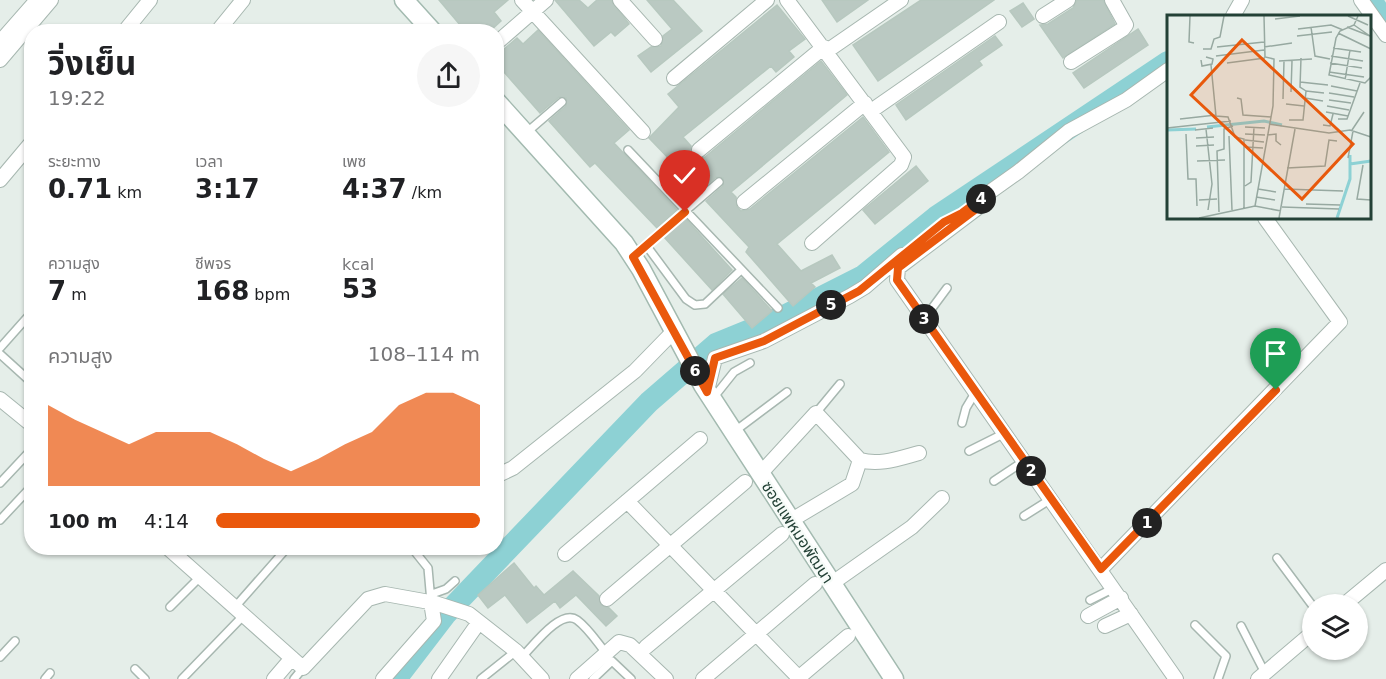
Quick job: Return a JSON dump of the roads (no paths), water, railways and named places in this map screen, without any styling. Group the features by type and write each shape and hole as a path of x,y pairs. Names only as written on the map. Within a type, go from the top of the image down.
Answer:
{"street":[{"path":"0,42 37,0"},
{"path":"31,24 51,0"},
{"path":"130,24 150,0"},
{"path":"224,24 243,0"},
{"path":"404,0 426,24"},
{"path":"522,0 643,132"},
{"path":"504,37 546,0"},
{"path":"620,0 655,39"},
{"path":"674,78 767,0"},
{"path":"787,0 903,153 904,161 812,243"},
{"path":"699,150 826,49 902,0"},
{"path":"1043,16 1068,0"},
{"path":"1071,62 1126,25 1112,0"},
{"path":"1234,15 1242,0"},
{"path":"1361,0 1386,35"},
{"path":"744,202 868,107 999,22"},
{"path":"0,60 24,32"},
{"path":"707,392 715,358 764,341 859,291 944,222 962,213 1069,131 1126,100 1167,71"},
{"path":"504,110 616,235 639,251 677,340 513,468 504,472"},
{"path":"0,180 24,152"},
{"path":"986,195 984,203 898,268 897,280 1176,679"},
{"path":"1101,569 1340,322 1266,219"},
{"name":"ซอยแพหมอพัฒนา","path":"677,340 733,433 752,478 823,584 894,679"},
{"path":"2,405 24,420"},
{"path":"607,599 752,478 816,413 860,460 870,463 919,453"},
{"path":"565,554 700,439"},
{"path":"646,646 786,528 852,484 860,460"},
{"path":"703,679 755,632 823,584 912,527 942,498"},
{"path":"627,501 799,678 848,636"},
{"path":"176,555 292,658 299,673 368,599 385,594 433,600 474,618 519,654 542,679"},
{"path":"1358,594 1386,570"},
{"path":"1088,616 1118,593"},
{"path":"383,679 434,621 433,600"},
{"path":"1105,626 1131,614"},
{"path":"439,679 474,618"},
{"path":"577,679 619,642 624,642 660,677"},
{"path":"1262,676 1302,642"},
{"path":"274,679 292,658"}],"lane":[{"path":"526,133 562,102"},
{"path":"628,150 778,308"},
{"path":"719,182 639,251 695,305 705,304 741,270"},
{"path":"924,319 947,288"},
{"path":"0,348 24,321"},
{"path":"0,354 24,376"},
{"path":"707,392 750,363"},
{"path":"816,413 840,384"},
{"path":"733,433 787,392"},
{"path":"962,423 966,408 976,392"},
{"path":"969,451 1005,433"},
{"path":"0,483 24,458"},
{"path":"994,481 1024,461"},
{"path":"0,520 24,494"},
{"path":"1024,516 1051,499"},
{"path":"182,679 239,611 281,555"},
{"path":"418,555 428,568 433,600"},
{"path":"1277,558 1304,594"},
{"path":"170,607 200,576"},
{"path":"433,600 455,581"},
{"path":"1090,600 1118,593"},
{"path":"482,679 519,654 562,618 571,616 578,620 606,653"},
{"path":"1195,625 1226,656 1218,679"},
{"path":"1241,626 1262,676"},
{"path":"0,657 15,641"},
{"path":"593,679 612,661 631,679"},
{"path":"135,669 145,679"}],"waterway":[{"path":"1376,0 1386,16"},
{"path":"504,553 649,402 716,344 782,317 863,276 936,217 1167,63"},
{"path":"396,679 445,615 502,555"}]}
